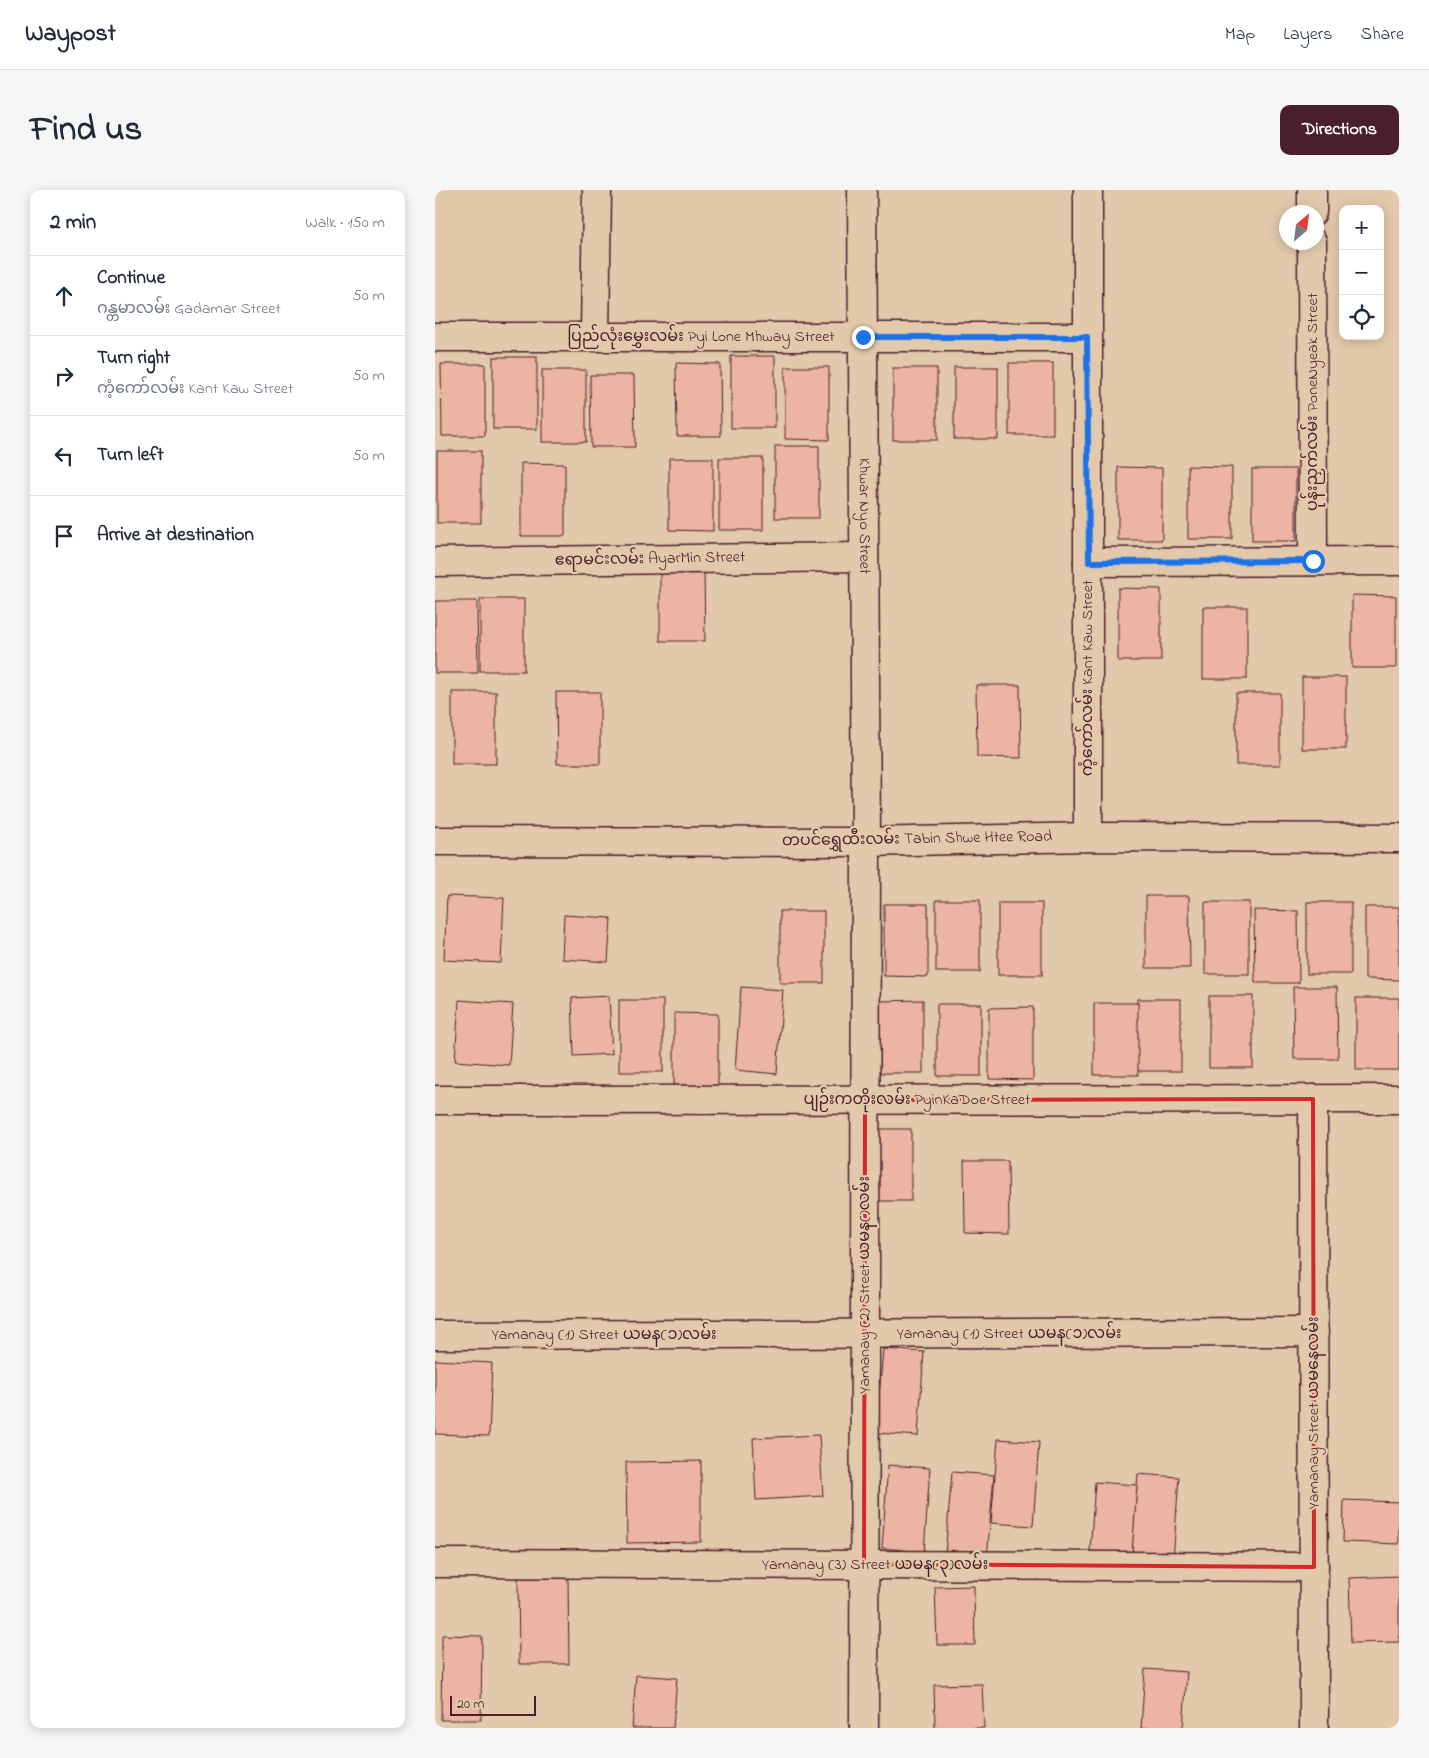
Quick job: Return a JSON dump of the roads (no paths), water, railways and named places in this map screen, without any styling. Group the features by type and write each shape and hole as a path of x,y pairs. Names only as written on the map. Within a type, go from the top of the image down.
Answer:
{"street":[{"path":"595,336 597,190"},
{"name":"Khwar Nyo Street","path":"862,190 866,842"},
{"name":"ကံ့ကော်လမ်း Kant Kaw Street","path":"1088,190 1088,837"},
{"path":"1312,190 1312,205"},
{"name":"ပုန်းညှက်လမ်း PoneNyeak Street","path":"1312,250 1313,561"},
{"name":"ပြည်လုံးမွှေးလမ်း Pyi Lone Mhway Street","path":"435,337 1087,337"},
{"name":"ဧရာမင်းလမ်း AyarMin Street","path":"435,562 864,557"},
{"path":"1089,562 1399,561"},
{"name":"တပင်ရွှေထီးလမ်း Tabin Shwe Htee Road","path":"435,841 866,842 1088,837 1399,838"},
{"name":"Yamanay (2) Street ယမန()လမ်း","path":"864,1728 866,842"},
{"name":"Yamanay Street ယမနေလမ်း","path":"1313,1099 1314,1728"},
{"name":"ပျဉ်းကတိုးလမ်း PyinKaDoe Street","path":"435,1100 1399,1099"},
{"name":"Yamanay (1) Street ယမန(၁)လမ်း","path":"435,1335 1313,1332"},
{"name":"Yamanay (3) Street ယမန(၃)လမ်း","path":"435,1564 1314,1567"}]}
